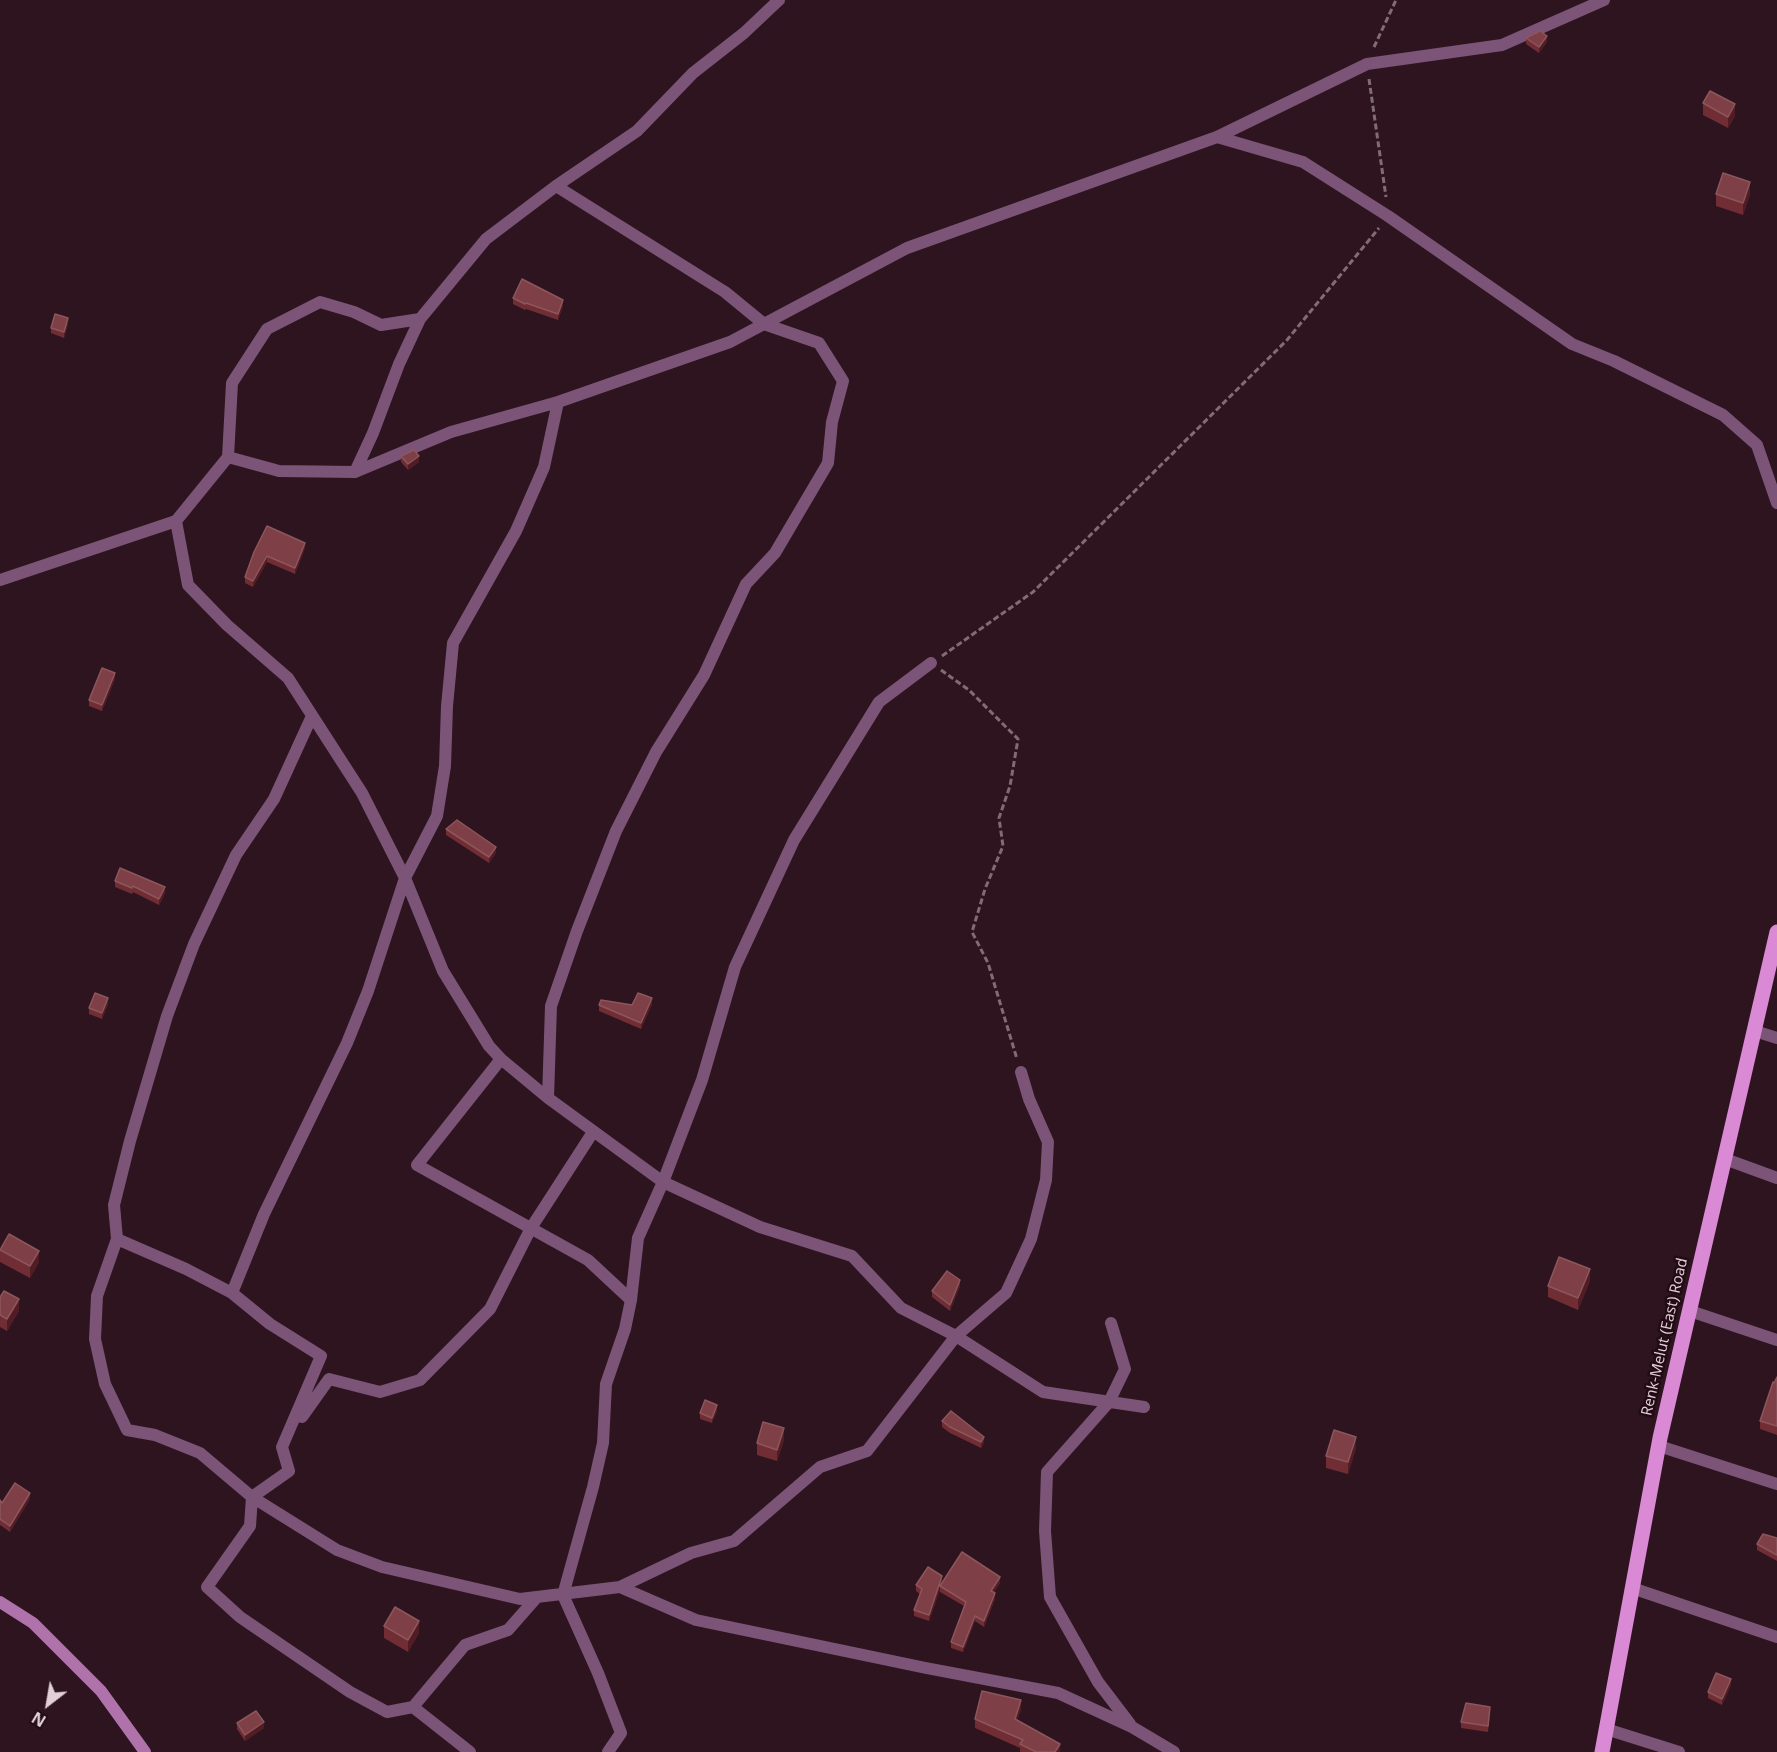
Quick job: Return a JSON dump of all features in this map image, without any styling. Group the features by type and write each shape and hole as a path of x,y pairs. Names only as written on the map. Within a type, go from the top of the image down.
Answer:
{"main road":[{"name":"Renk-Melut (East) Road","path":"1602,1752 1659,1446 1777,932"}],"street":[{"path":"355,472 420,319 486,239 556,186 637,130 693,73 744,33 779,0"},
{"path":"228,457 279,471 355,472 451,432 558,402 730,342 907,248 1217,137 1367,64 1502,45 1604,0"},
{"path":"1217,137 1303,162 1388,216 1572,344 1614,361 1723,415 1757,445 1777,503"},
{"path":"548,1098 551,1006 616,831 656,752 704,675 746,584 775,553 828,463 832,422 843,381 819,343 764,324 725,292 556,186"},
{"path":"0,580 176,521 228,457 232,383 267,329 320,302 354,312 381,325 420,319"},
{"path":"232,1293 264,1214 347,1043 360,1012 405,878 437,816 446,766 447,706 453,643 516,531 544,467 558,402"},
{"path":"176,521 188,585 227,624 288,678 362,794 405,878 443,971 489,1046 501,1059 548,1098 663,1182 759,1227 852,1256 901,1308 956,1336 1043,1392 1144,1407"},
{"path":"608,1752 621,1733 598,1673 563,1595 603,1443 606,1384 625,1329 632,1300 638,1238 663,1182 702,1080 735,967 794,840 879,702 932,663"},
{"path":"312,716 274,799 236,855 194,944 167,1016 130,1141 114,1205 117,1239 97,1296 95,1339 105,1384 127,1430 155,1435 200,1453 252,1497 338,1550 382,1567 520,1599 620,1587 691,1554 734,1541 820,1467 867,1451 956,1336 1006,1293 1031,1239 1046,1180 1048,1143 1029,1099 1021,1072"},
{"path":"1755,1031 1777,1038"},
{"path":"501,1059 417,1165 588,1260 632,1300"},
{"path":"282,1447 329,1379 380,1392 420,1380 490,1309 531,1228 593,1132"},
{"path":"1725,1159 1777,1178"},
{"path":"117,1239 186,1269 232,1293 270,1324 321,1356 282,1447 289,1471 252,1497"},
{"path":"1690,1311 1777,1340"},
{"path":"1111,1323 1125,1369 1109,1402 1047,1472 1046,1542 1050,1597 1098,1682 1132,1727 1159,1752"},
{"path":"1659,1446 1777,1484"},
{"path":"252,1497 250,1526 207,1587 240,1617 350,1692 387,1712 413,1707 465,1645 507,1630 537,1597"},
{"path":"620,1587 696,1620 1058,1693 1132,1727 1174,1752"},
{"path":"1632,1588 1777,1637"},
{"path":"0,1602 33,1623 101,1691 145,1752"},
{"path":"413,1707 470,1752"},
{"path":"1606,1729 1679,1752"}],"path":[{"path":"1021,1072 988,963 972,933 985,889 1003,846 999,819 1010,786 1018,739 969,690 932,663 1033,592 1287,340 1388,216 1367,64 1396,0"}],"building":[{"path":"1540,31 1547,36 1539,47 1526,38"},
{"path":"1710,91 1735,104 1728,117 1703,103"},
{"path":"1723,173 1750,182 1743,203 1716,194"},
{"path":"522,279 563,300 558,314 513,298"},
{"path":"55,314 68,318 64,332 51,328"},
{"path":"414,450 419,456 408,464 401,456"},
{"path":"267,526 305,543 295,568 267,556 253,581 245,577"},
{"path":"102,668 115,673 102,705 89,700"},
{"path":"457,820 496,847 489,857 446,829"},
{"path":"120,868 165,887 159,899 133,886 132,888 115,881"},
{"path":"95,993 108,998 102,1013 89,1008"},
{"path":"638,993 652,998 641,1023 599,1005 601,1000 632,1005"},
{"path":"9,1234 39,1251 30,1266 0,1250"},
{"path":"1559,1257 1590,1269 1578,1298 1548,1286"},
{"path":"947,1271 960,1280 950,1305 932,1291"},
{"path":"4,1291 19,1299 7,1319 0,1315 0,1297"},
{"path":"1777,1377 1777,1426 1760,1421 1773,1382"},
{"path":"705,1400 717,1405 712,1418 700,1413"},
{"path":"951,1411 984,1437 981,1442 942,1421"},
{"path":"763,1422 784,1428 777,1450 757,1443"},
{"path":"1334,1430 1356,1437 1348,1462 1326,1456"},
{"path":"15,1483 30,1493 10,1526 0,1519 0,1500 2,1503"},
{"path":"1763,1534 1777,1538 1777,1555 1757,1544"},
{"path":"962,1552 1000,1577 991,1591 995,1593 984,1621 975,1616 963,1647 951,1642 966,1602 940,1586"},
{"path":"928,1567 942,1576 929,1615 914,1610 922,1589 916,1585"},
{"path":"395,1607 419,1621 408,1640 384,1626"},
{"path":"1716,1673 1731,1679 1722,1699 1708,1692"},
{"path":"982,1691 1021,1700 1015,1719 1060,1744 1055,1752 1036,1752 1020,1744 1023,1740 975,1719"},
{"path":"1466,1703 1490,1707 1488,1726 1461,1722"},
{"path":"256,1711 264,1722 245,1735 237,1723"}]}
